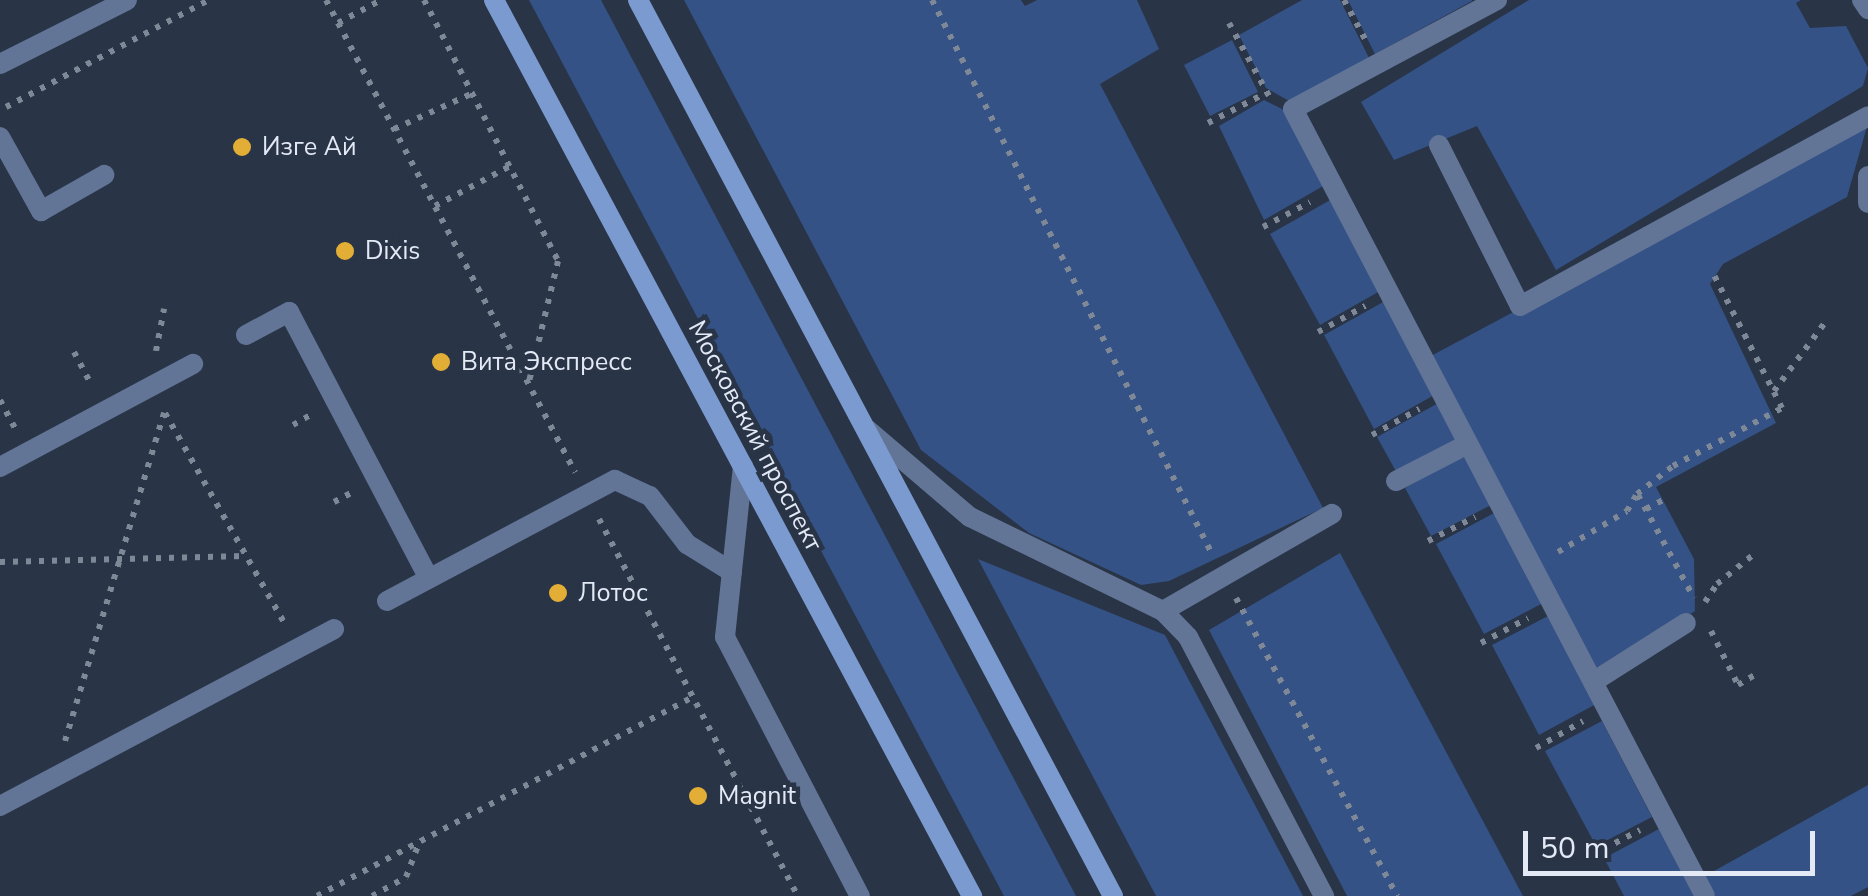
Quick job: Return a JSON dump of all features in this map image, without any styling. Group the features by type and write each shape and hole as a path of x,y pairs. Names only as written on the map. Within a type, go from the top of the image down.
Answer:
{"main road":[{"name":"Московский проспект","path":"494,0 972,896"},
{"path":"638,0 1113,896"}],"street":[{"path":"0,64 127,0"},
{"path":"1497,0 1292,109 1705,896"},
{"path":"1862,0 1868,9"},
{"path":"1439,145 1520,306 1868,116"},
{"path":"0,138 41,211 104,176"},
{"path":"1868,176 1868,203"},
{"path":"246,335 288,312 429,579"},
{"path":"0,468 193,364"},
{"path":"866,429 970,518 1163,610 1196,650 1324,896"},
{"path":"1396,481 1468,444"},
{"path":"743,466 724,637 853,894"},
{"path":"387,601 615,480 650,496 687,544 732,572"},
{"path":"1163,610 1332,514"},
{"path":"1593,682 1693,616"},
{"path":"0,806 334,629"}],"path":[{"path":"0,110 209,0"},
{"path":"326,0 798,896"},
{"path":"338,23 381,0"},
{"path":"424,0 558,261 529,384"},
{"path":"932,0 1223,574 1397,896"},
{"path":"1344,0 1377,63"},
{"path":"1208,123 1264,94 1230,23"},
{"path":"394,129 473,93"},
{"path":"435,206 512,165"},
{"path":"1263,227 1334,189"},
{"path":"1532,567 1627,511 1637,494 1674,466 1782,408 1714,275"},
{"path":"1318,332 1389,293"},
{"path":"1773,391 1827,320"},
{"path":"74,352 105,411"},
{"path":"149,387 298,647"},
{"path":"1372,435 1443,396"},
{"path":"54,777 164,412"},
{"path":"1637,494 1693,616 1738,685 1758,672"},
{"path":"1646,509 1662,500"},
{"path":"1428,541 1500,504"},
{"path":"1693,616 1717,584 1754,555"},
{"path":"0,562 245,556"},
{"path":"1481,643 1553,604"},
{"path":"317,896 693,697"},
{"path":"1536,748 1607,708"},
{"path":"1592,855 1664,818"},
{"path":"372,896 406,877 420,841"}],"shaded area":[{"path":"529,0 601,0 1076,896 1004,896"},
{"path":"684,0 1021,0 1025,6 1037,0 1137,0 1159,49 1100,84 1323,508 1169,581 1141,585 1029,533 921,450"},
{"path":"1302,0 1340,0 1369,58 1291,102 1266,88 1239,35"},
{"path":"1348,0 1472,0 1472,1 1375,54"},
{"path":"1529,0 1801,0 1796,3 1810,28 1846,26 1868,68 1863,86 1556,270 1477,126 1394,160 1361,102"},
{"path":"1232,40 1258,92 1210,116 1184,65"},
{"path":"1264,100 1288,112 1325,185 1264,220 1219,126"},
{"path":"1868,123 1847,197 1723,264 1710,284 1776,423 1656,487 1694,559 1695,611 1596,672 1429,357"},
{"path":"1332,199 1380,291 1320,325 1270,234"},
{"path":"1385,301 1436,394 1374,429 1324,335"},
{"path":"1442,401 1461,437 1398,475 1377,437"},
{"path":"1459,457 1467,458 1493,504 1431,536 1405,488"},
{"path":"1496,512 1543,603 1484,634 1436,544"},
{"path":"1340,553 1523,896 1347,896 1209,630"},
{"path":"978,559 1165,635 1303,896 1156,896"},
{"path":"1548,616 1596,704 1539,735 1492,645"},
{"path":"1602,721 1652,817 1596,846 1545,751"},
{"path":"1868,785 1868,887 1851,896 1715,896 1705,876"},
{"path":"1659,829 1694,896 1624,896 1604,858"}],"place":[{"name":"Изге Ай","path":"242,147"},
{"name":"Dixis","path":"345,251"},
{"name":"Вита Экспресс","path":"441,362"},
{"name":"Лотос","path":"558,593"},
{"name":"Magnit","path":"698,796"}]}
